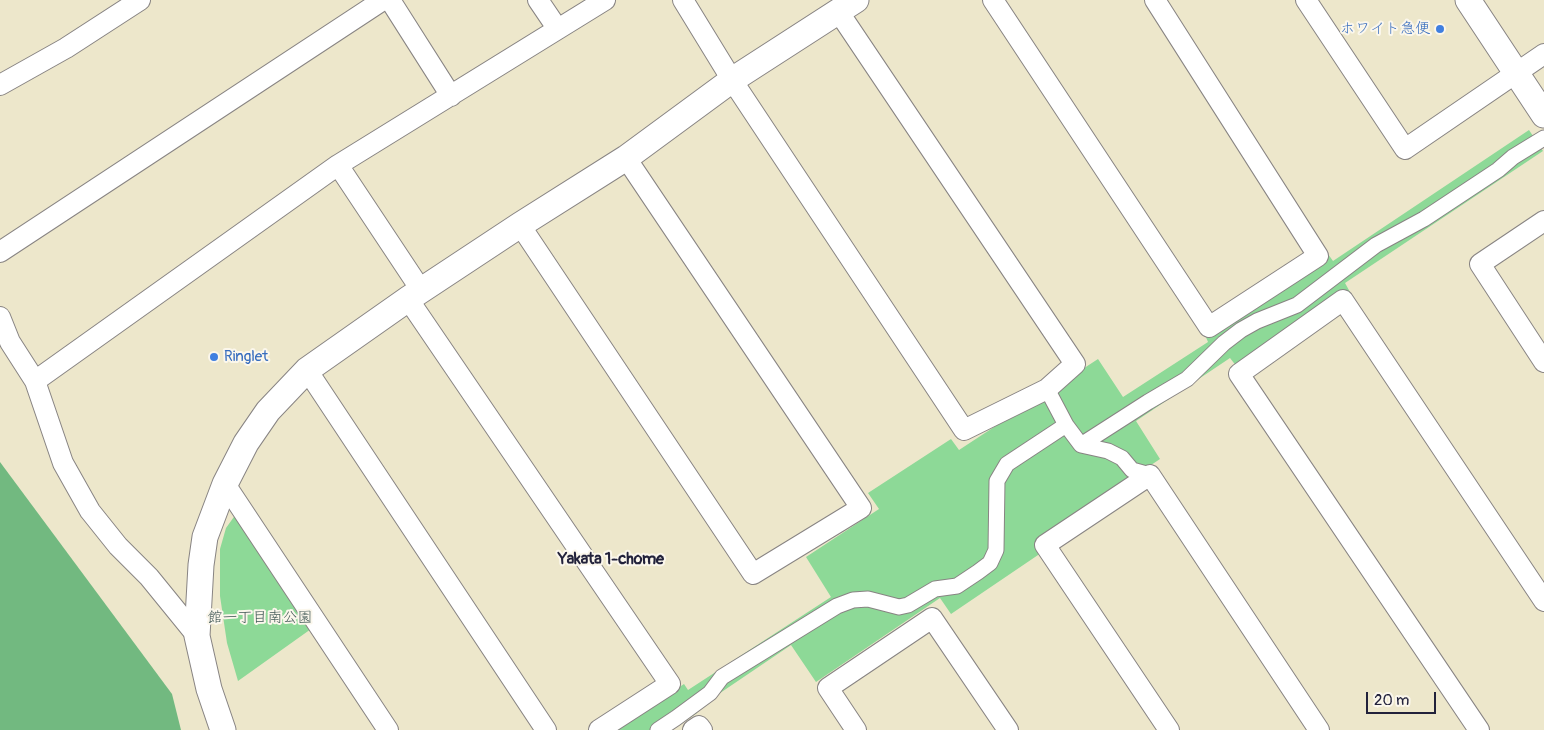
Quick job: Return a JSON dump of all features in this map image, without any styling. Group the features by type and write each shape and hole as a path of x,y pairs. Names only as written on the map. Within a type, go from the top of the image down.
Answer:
{"street":[{"path":"0,85 66,48 140,0"},
{"path":"0,252 383,0"},
{"path":"390,0 450,96"},
{"path":"538,0 557,28"},
{"path":"35,381 338,165 604,0"},
{"path":"223,730 209,689 197,636 201,565 205,537 224,484 246,443 268,411 307,370 520,225 626,158 732,80 847,6 1075,364 1047,389 964,430 732,80 683,0"},
{"path":"993,0 1210,327 1318,256 1155,0"},
{"path":"1306,0 1405,149 1544,54"},
{"path":"1468,0 1544,115"},
{"path":"1081,445 1187,379 1224,343 1241,330 1257,321 1297,305 1376,245 1424,219 1498,170 1513,157 1544,138"},
{"path":"520,225 753,574 860,508 626,158"},
{"path":"338,165 415,295 670,684 599,730"},
{"path":"1544,221 1480,264 1544,362"},
{"path":"1479,730 1239,374 1343,300 1544,602"},
{"path":"0,317 10,342 35,381 64,463 90,510 118,546 149,577 197,636"},
{"path":"307,370 546,730"},
{"path":"1047,389 1066,425 1081,445 1108,451 1122,458 1132,470 1150,476 1319,730"},
{"path":"658,730 710,693 722,677 837,606 853,600 868,599 899,607 908,605 935,589 957,586 978,572 990,563 996,550 997,480 1008,464 1066,425"},
{"path":"1150,476 1046,545 1169,730"},
{"path":"224,484 388,730"},
{"path":"856,730 828,688 932,618 1008,730"},
{"path":"693,730 699,726 702,730"}],"green space":[{"path":"1529,130 1543,151 1345,283 1350,292 1237,367 1230,358 1136,421 1160,459 1035,543 1041,553 951,614 940,598 816,682 791,645 695,710 697,713 672,730 614,730 684,684 688,690 831,597 806,557 879,509 868,493 951,439 959,450 1098,359 1123,397 1208,342 1205,335 1328,254 1333,261"},
{"path":"0,462 172,694 181,730 0,730"},
{"name":"館一丁目南公園","path":"236,514 311,629 238,681 227,643 220,596 220,549 226,528"}],"place":[{"name":"ホワイト急便","path":"1440,29"},
{"name":"Ringlet","path":"214,357"}],"district":[{"name":"Yakata 1-chome","path":"611,560"}]}
